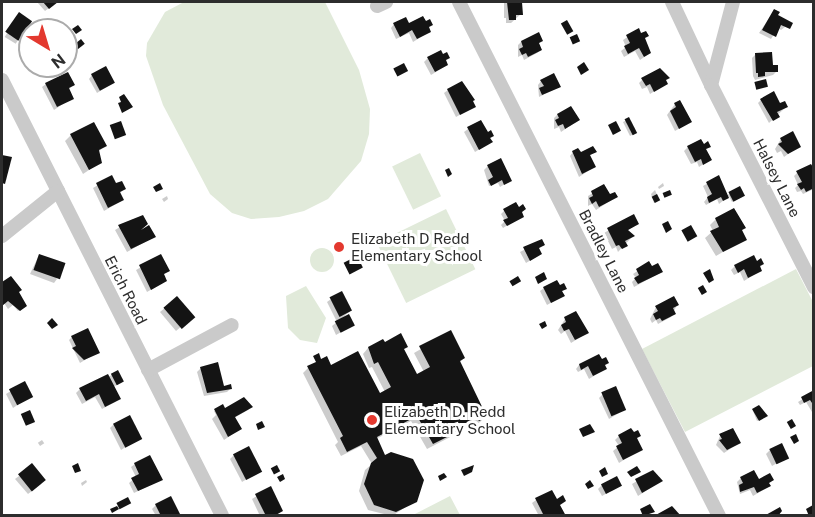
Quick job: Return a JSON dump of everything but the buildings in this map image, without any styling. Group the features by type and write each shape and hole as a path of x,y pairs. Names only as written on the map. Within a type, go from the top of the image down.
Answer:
{"street":[{"name":"Bradley Lane","path":"459,2 719,516"},
{"name":"Halsey Lane","path":"672,2 711,85 813,287"},
{"path":"711,85 733,2"},
{"name":"Erich Road","path":"2,80 222,516"},
{"path":"2,236 57,191"},
{"path":"148,370 232,325"}],"green space":[{"path":"184,2 325,2 359,70 370,109 369,134 361,161 328,199 304,211 279,217 251,219 232,213 210,194 163,105 146,56 147,43 165,12"},
{"path":"420,153 441,196 413,210 392,167"},
{"path":"446,209 475,269 406,303 377,243"},
{"path":"322,248 331,251 334,260 331,269 322,272 313,269 310,260 313,251"},
{"path":"796,269 813,302 813,366 685,432 642,349"},
{"path":"306,286 326,318 317,343 300,340 288,328 286,296"},
{"path":"450,496 460,515 413,515"}],"place":[{"name":"Elizabeth D Redd Elementary School","path":"339,247"},
{"name":"Elizabeth D. Redd Elementary School","path":"372,420"}]}
